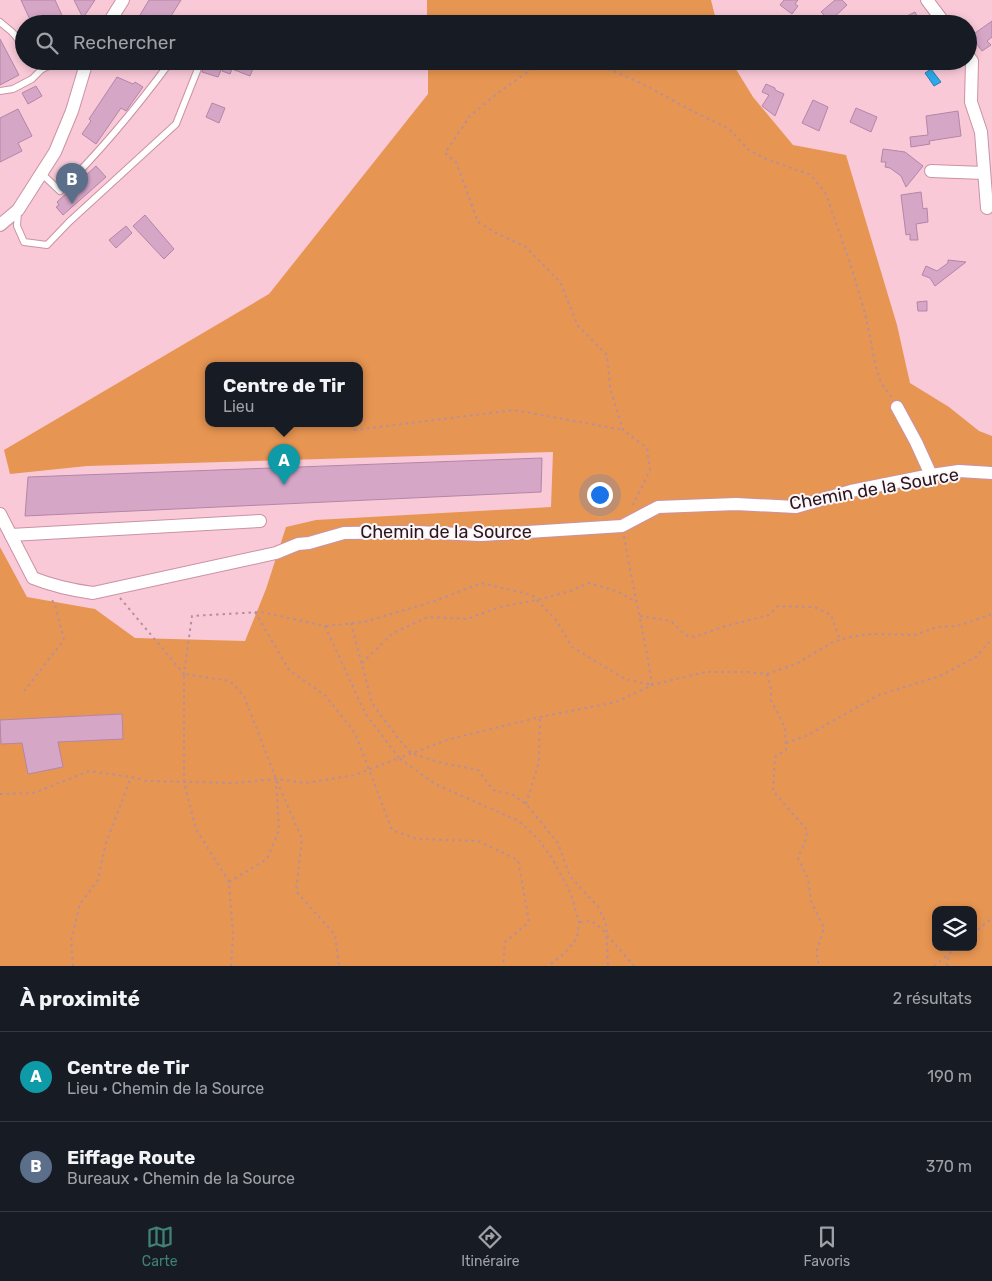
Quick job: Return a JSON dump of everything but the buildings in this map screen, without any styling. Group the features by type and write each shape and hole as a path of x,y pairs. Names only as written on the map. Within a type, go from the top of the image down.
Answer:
{"street":[{"path":"114,15 123,0"},
{"path":"927,0 938,15"},
{"path":"0,225 18,210 55,152 72,110 84,70"},
{"path":"972,70 971,102 981,132 987,208"},
{"path":"930,171 984,173"},
{"path":"897,407 931,475"},
{"name":"Chemin de la Source","path":"0,514 33,578 73,591 93,593 276,553 298,544 309,543 344,533 415,532 481,535 622,526 658,507 736,504 796,507 851,491 931,475 959,471 992,474"},
{"path":"11,534 260,521"}],"lane":[{"path":"0,22 15,36"},
{"path":"0,91 12,89 32,79 41,70"},
{"path":"41,173 60,191 140,104 165,70"},
{"path":"18,210 17,226 24,242 47,245 69,222 176,124 197,70"}],"path":[{"path":"530,70 470,116 445,153 456,162 478,222 526,247 560,282 578,326 607,355 610,388 623,430"},
{"path":"610,70 728,128 749,150 766,159 811,175 826,194 865,313 881,383 897,407"},
{"path":"354,430 514,410 623,430 647,448 650,470 622,526 636,602 646,640 652,685"},
{"path":"231,966 233,935 229,882 196,829 184,782 184,674 192,616 261,612 326,626 364,622 435,601 481,583 532,595 556,620 572,647 625,679 652,685"},
{"path":"362,663 393,632 428,617 467,619 500,607 570,591 589,583 619,592 636,602"},
{"path":"112,588 184,674 230,681 244,696 276,779 302,839 296,891 336,935 339,966"},
{"path":"24,691 64,640 55,605 50,596"},
{"path":"640,616 671,621 685,635 695,637 722,627 770,615 778,606 814,607 831,615 840,640"},
{"path":"255,612 289,670 326,696 355,733 392,830 417,839 478,841 518,860 529,922 506,942 503,966"},
{"path":"0,794 34,793 89,771 147,781 234,783 276,779 306,783 355,775 450,739 540,717 616,702 652,685 705,672 767,674 796,664 840,640 871,634 915,634 937,627 957,626 992,614"},
{"path":"351,623 372,703 397,738 411,753 438,762 478,770 493,790 513,795 526,804 558,843 570,876 598,906 606,923 608,966"},
{"path":"326,626 365,713 399,758 435,784 519,821 539,840 552,858 572,894 580,922 577,938 565,953 549,966"},
{"path":"786,742 806,736 879,694 940,676 976,657 992,639"},
{"path":"767,674 771,688 771,700 785,727 786,742 786,750 775,757 773,791 807,830 806,839 798,858 808,879 811,901 824,928 816,953 819,966"},
{"path":"526,804 539,762 540,717"},
{"path":"73,966 71,941 80,904 98,880 105,846 131,777"},
{"path":"229,882 268,859 279,830 276,779"},
{"path":"977,931 992,918"},
{"path":"580,922 591,922 608,935 634,966"},
{"path":"934,966 952,951"},
{"path":"947,966 949,954"}],"shaded area":[{"path":"427,0 711,0 715,15 427,15"},
{"path":"428,70 736,70 753,97 793,145 846,155 897,325 910,383 949,407 979,431 992,436 992,966 0,966 0,547 27,597 95,609 135,638 245,641 266,589 286,527 316,520 551,507 553,452 87,466 10,474 4,450 269,294 428,94"}],"water":[{"path":"932,70 941,82 934,86 925,73"}],"place":[{"name":"Eiffage Route","path":"72,204"},
{"name":"Centre de Tir","path":"284,485"}]}
